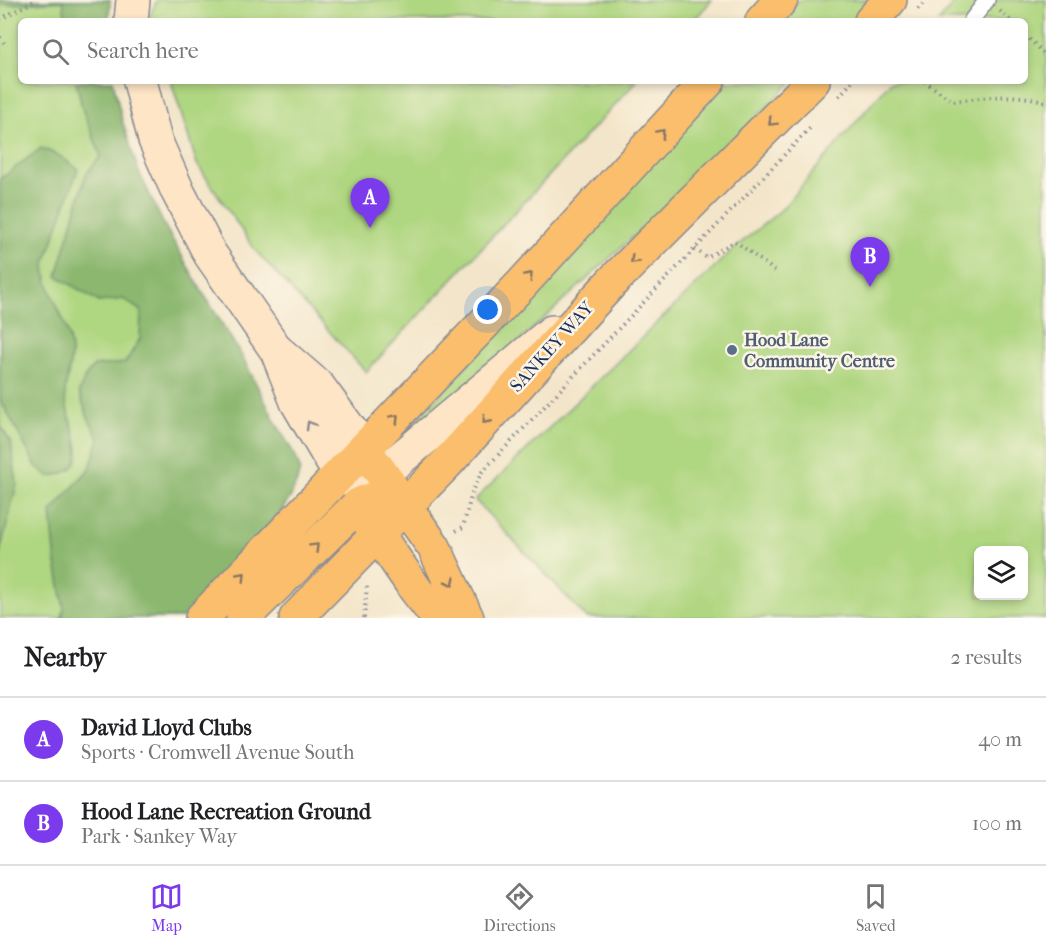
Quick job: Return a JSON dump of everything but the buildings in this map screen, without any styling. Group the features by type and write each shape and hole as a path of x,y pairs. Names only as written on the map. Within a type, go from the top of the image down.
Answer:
{"main road":[{"path":"765,18 781,0"},
{"path":"874,18 890,0"},
{"path":"202,618 340,475 374,461 520,286 705,84"},
{"name":"SANKEY WAY","path":"296,618 406,506 610,283 825,89"},
{"path":"374,461 434,547 467,618"},
{"path":"340,475 376,534 438,618"},
{"path":"243,618 358,505 372,498 387,498 406,506"}],"street":[{"path":"131,18 133,0"},
{"path":"141,84 155,140 210,254 277,351 297,402 340,475"},
{"path":"277,351 318,386 374,461 610,283"}],"lane":[{"path":"973,18 987,0"}],"path":[{"path":"0,19 36,0"},
{"path":"0,37 4,43"},
{"path":"1028,37 1046,55"},
{"path":"825,89 842,84"},
{"path":"928,84 953,101 996,96 1035,98 1046,102"},
{"path":"463,527 472,489 482,472 815,122"},
{"path":"694,249 707,258 735,241 775,271"}],"green space":[{"path":"0,0 96,0 97,18 18,18 18,84 104,84 148,249 131,618 0,618"},
{"path":"0,0 110,0 109,18 66,18 63,1 0,5"},
{"path":"157,0 712,0 696,18 151,18"},
{"path":"799,0 872,0 855,18 783,18"},
{"path":"956,0 1046,0 1046,618 587,618 475,500 731,251 781,210 888,84 1028,84 1028,18 941,18"},
{"path":"77,84 114,84 138,170 163,223 242,356 296,457 300,469 291,496 280,513 183,618 62,618 64,608 56,563 51,512 90,468 99,439 79,392 85,377 94,366 125,363 140,339 141,311 123,299 99,302 57,276 86,174 101,156 83,111"},
{"path":"172,84 634,84 366,372 255,250 197,164"},
{"path":"723,84 790,84 686,188 450,405 403,435"},
{"path":"41,148 58,155 78,169 45,263 49,285 66,328 71,350 65,395 78,456 74,466 65,472 49,476 36,466 0,399 0,179"},
{"path":"0,425 11,443 17,484 0,552"}],"place":[{"name":"David Lloyd Clubs","path":"370,228"},
{"name":"Hood Lane Recreation Ground","path":"870,287"},
{"name":"Hood Lane Community Centre","path":"732,350"}]}
